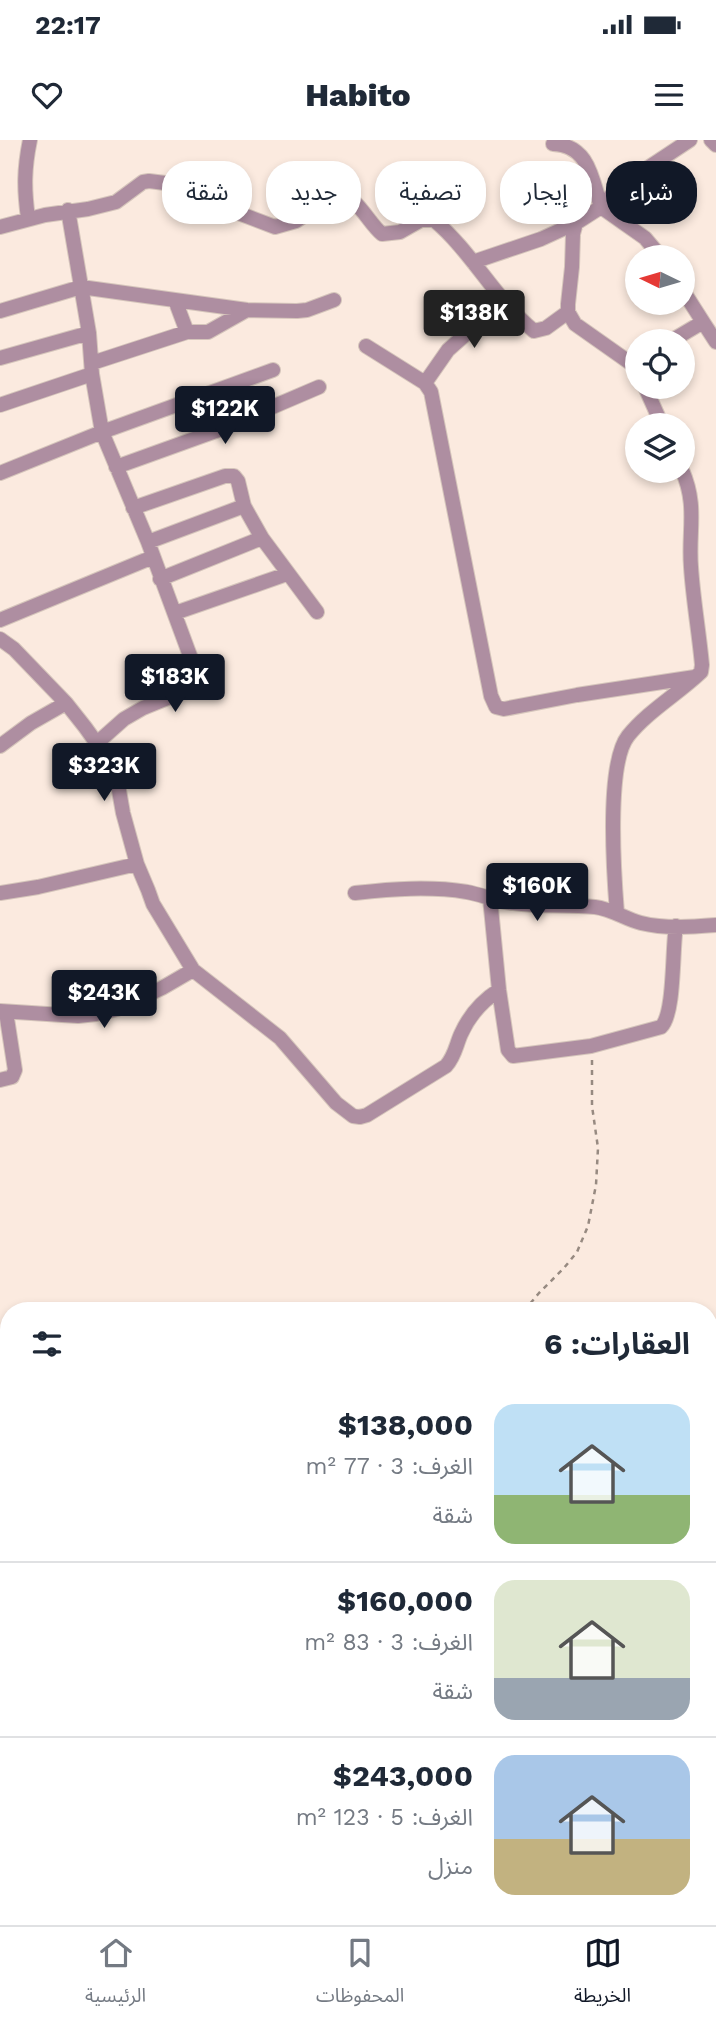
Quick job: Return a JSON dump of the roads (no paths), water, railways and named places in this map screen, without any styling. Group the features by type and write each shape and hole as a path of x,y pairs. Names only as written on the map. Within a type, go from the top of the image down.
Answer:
{"street":[{"path":"28,218 24,172 30,140"},
{"path":"592,213 619,187 690,140"},
{"path":"711,140 716,145"},
{"path":"553,144 570,146 583,158 601,207 651,245"},
{"path":"0,227 28,218 117,202 143,182 155,181 180,188 275,227 296,220 336,194 345,194 382,234 400,232 421,220 434,220 534,331 546,328 568,312"},
{"path":"68,210 89,333 102,432 148,542 199,680 192,688 143,708 124,719 97,743"},
{"path":"473,262 541,239 574,224"},
{"path":"576,224 568,312 575,324 625,359"},
{"path":"0,312 80,288 247,310 307,310 334,300"},
{"path":"175,300 187,332"},
{"path":"425,383 448,350 507,304"},
{"path":"695,308 716,341"},
{"path":"0,405 187,332 208,332 247,310"},
{"path":"692,329 704,322"},
{"path":"0,358 89,333"},
{"path":"366,346 425,383 431,392 491,696 496,707 504,709 695,677"},
{"path":"0,473 102,432 274,370"},
{"path":"116,467 216,431 319,387"},
{"path":"133,508 229,475 236,478 244,506 262,538 317,612"},
{"path":"617,913 614,882 615,778 621,747 644,721 701,672 691,566 693,513 688,483"},
{"path":"148,542 244,506"},
{"path":"160,579 262,538"},
{"path":"0,620 153,557"},
{"path":"175,613 287,574"},
{"path":"0,639 14,649 66,703 108,759 117,779 137,864 153,904 193,970 280,1038 337,1103 354,1116 367,1115 446,1066 473,1014 499,990"},
{"path":"0,746 31,723 66,703"},
{"path":"0,893 137,864"},
{"path":"355,893 397,888 469,892 529,905 598,908 638,922 676,926 716,925"},
{"path":"490,898 499,990 508,1050 513,1056 591,1046 653,1030 665,1024 669,1010 676,926"},
{"path":"0,1080 12,1077 15,1070 3,1011 78,1016 117,1009 193,970"}]}
